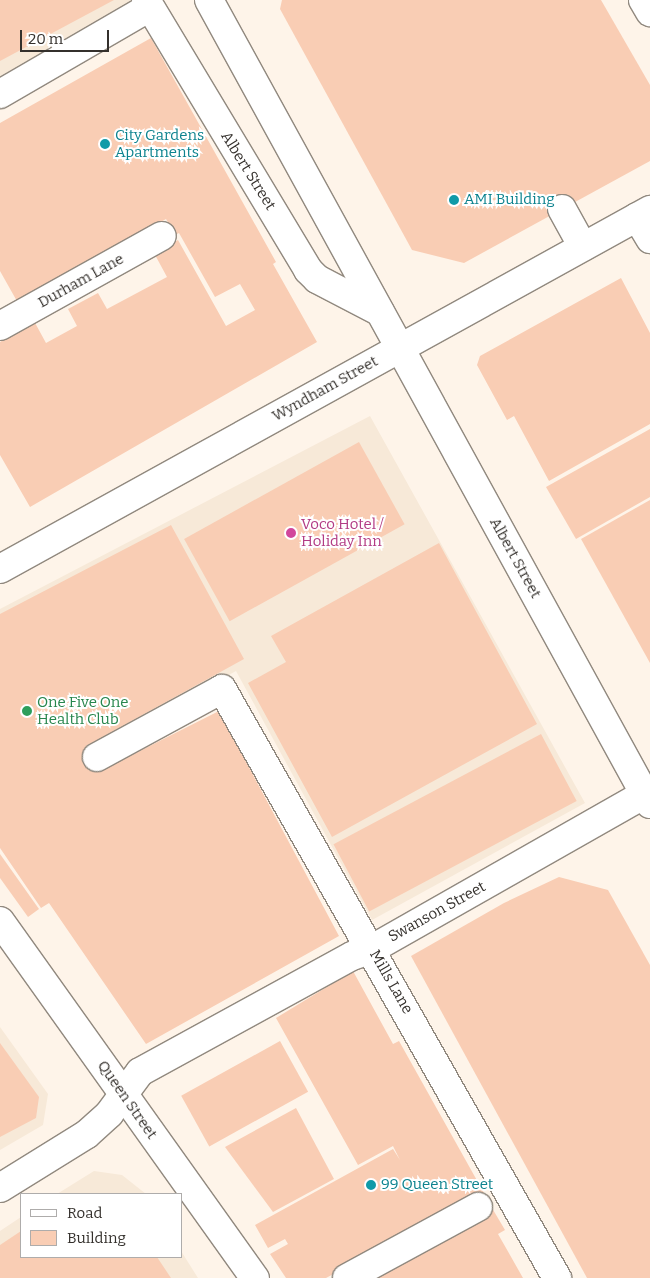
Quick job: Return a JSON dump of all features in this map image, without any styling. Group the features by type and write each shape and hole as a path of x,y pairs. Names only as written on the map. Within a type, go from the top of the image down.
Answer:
{"street":[{"name":"Albert Street","path":"209,0 399,348 648,796"},
{"path":"643,0 650,12"},
{"name":"Albert Street","path":"148,4 308,270 318,279 380,312"},
{"path":"0,94 148,4"},
{"path":"562,209 583,247"},
{"name":"Wyndham Street","path":"0,569 583,247 646,222"},
{"name":"Durham Lane","path":"0,326 162,236"},
{"name":"Mills Lane","path":"96,757 222,689 372,949 557,1278"},
{"name":"Swanson Street","path":"0,1188 87,1134 123,1095 140,1072 352,956 372,949 648,796"},
{"name":"Queen Street","path":"0,922 255,1278"},
{"path":"347,1278 478,1207"}],"shaded area":[{"path":"0,0 131,0 127,8 0,77"},
{"path":"370,416 585,803 372,920 236,671 92,749 83,733 0,777 0,609"},
{"path":"0,1027 48,1094 43,1125 0,1150"},
{"path":"94,1171 122,1175 145,1193 59,1193"},
{"path":"20,1218 20,1258 182,1258 182,1253 198,1278 0,1278 0,1231"}],"building":[{"path":"0,0 114,0 0,61"},
{"path":"282,0 601,0 650,85 650,161 464,263 412,250 280,9"},
{"path":"151,38 276,262 273,264 317,342 30,507 0,455 0,342 34,321 46,343 77,326 68,309 98,293 107,309 167,277 154,253 178,240 226,326 255,310 240,284 215,297 179,233 175,235 166,219 18,303 0,271 0,123"},
{"path":"621,278 650,333 650,424 549,481 514,416 507,420 477,365 480,356"},
{"path":"650,429 650,497 576,539 546,487"},
{"name":"Voco Hotel / Holiday Inn","path":"359,442 405,524 230,621 184,539"},
{"path":"650,500 650,663 581,539"},
{"path":"171,525 244,659 86,746 100,771 219,711 339,936 146,1044 49,903 41,908 0,848 0,614"},
{"path":"439,543 537,724 332,837 248,683 286,662 271,636"},
{"path":"541,734 577,801 369,911 334,844"},
{"path":"0,854 39,909 28,917 0,878"},
{"path":"559,877 608,890 650,965 650,1278 587,1278 411,956 504,903"},
{"path":"353,971 393,1044 399,1041 484,1193 326,1278 286,1278 270,1254 288,1244 285,1239 268,1248 255,1225 393,1149 400,1160 393,1146 358,1165 276,1018"},
{"path":"280,1041 308,1092 209,1147 181,1096"},
{"path":"0,1043 39,1097 36,1118 0,1137"},
{"path":"296,1108 334,1179 273,1212 225,1147"},
{"path":"492,1208 505,1230 498,1234 523,1278 365,1278"},
{"path":"20,1232 20,1258 158,1258 171,1278 0,1278 0,1245"}],"place":[{"name":"City Gardens Apartments","path":"105,144"},
{"name":"AMI Building","path":"454,200"},
{"name":"Voco Hotel / Holiday Inn","path":"291,533"},
{"name":"One Five One Health Club","path":"27,711"},
{"name":"99 Queen Street","path":"371,1185"}]}
